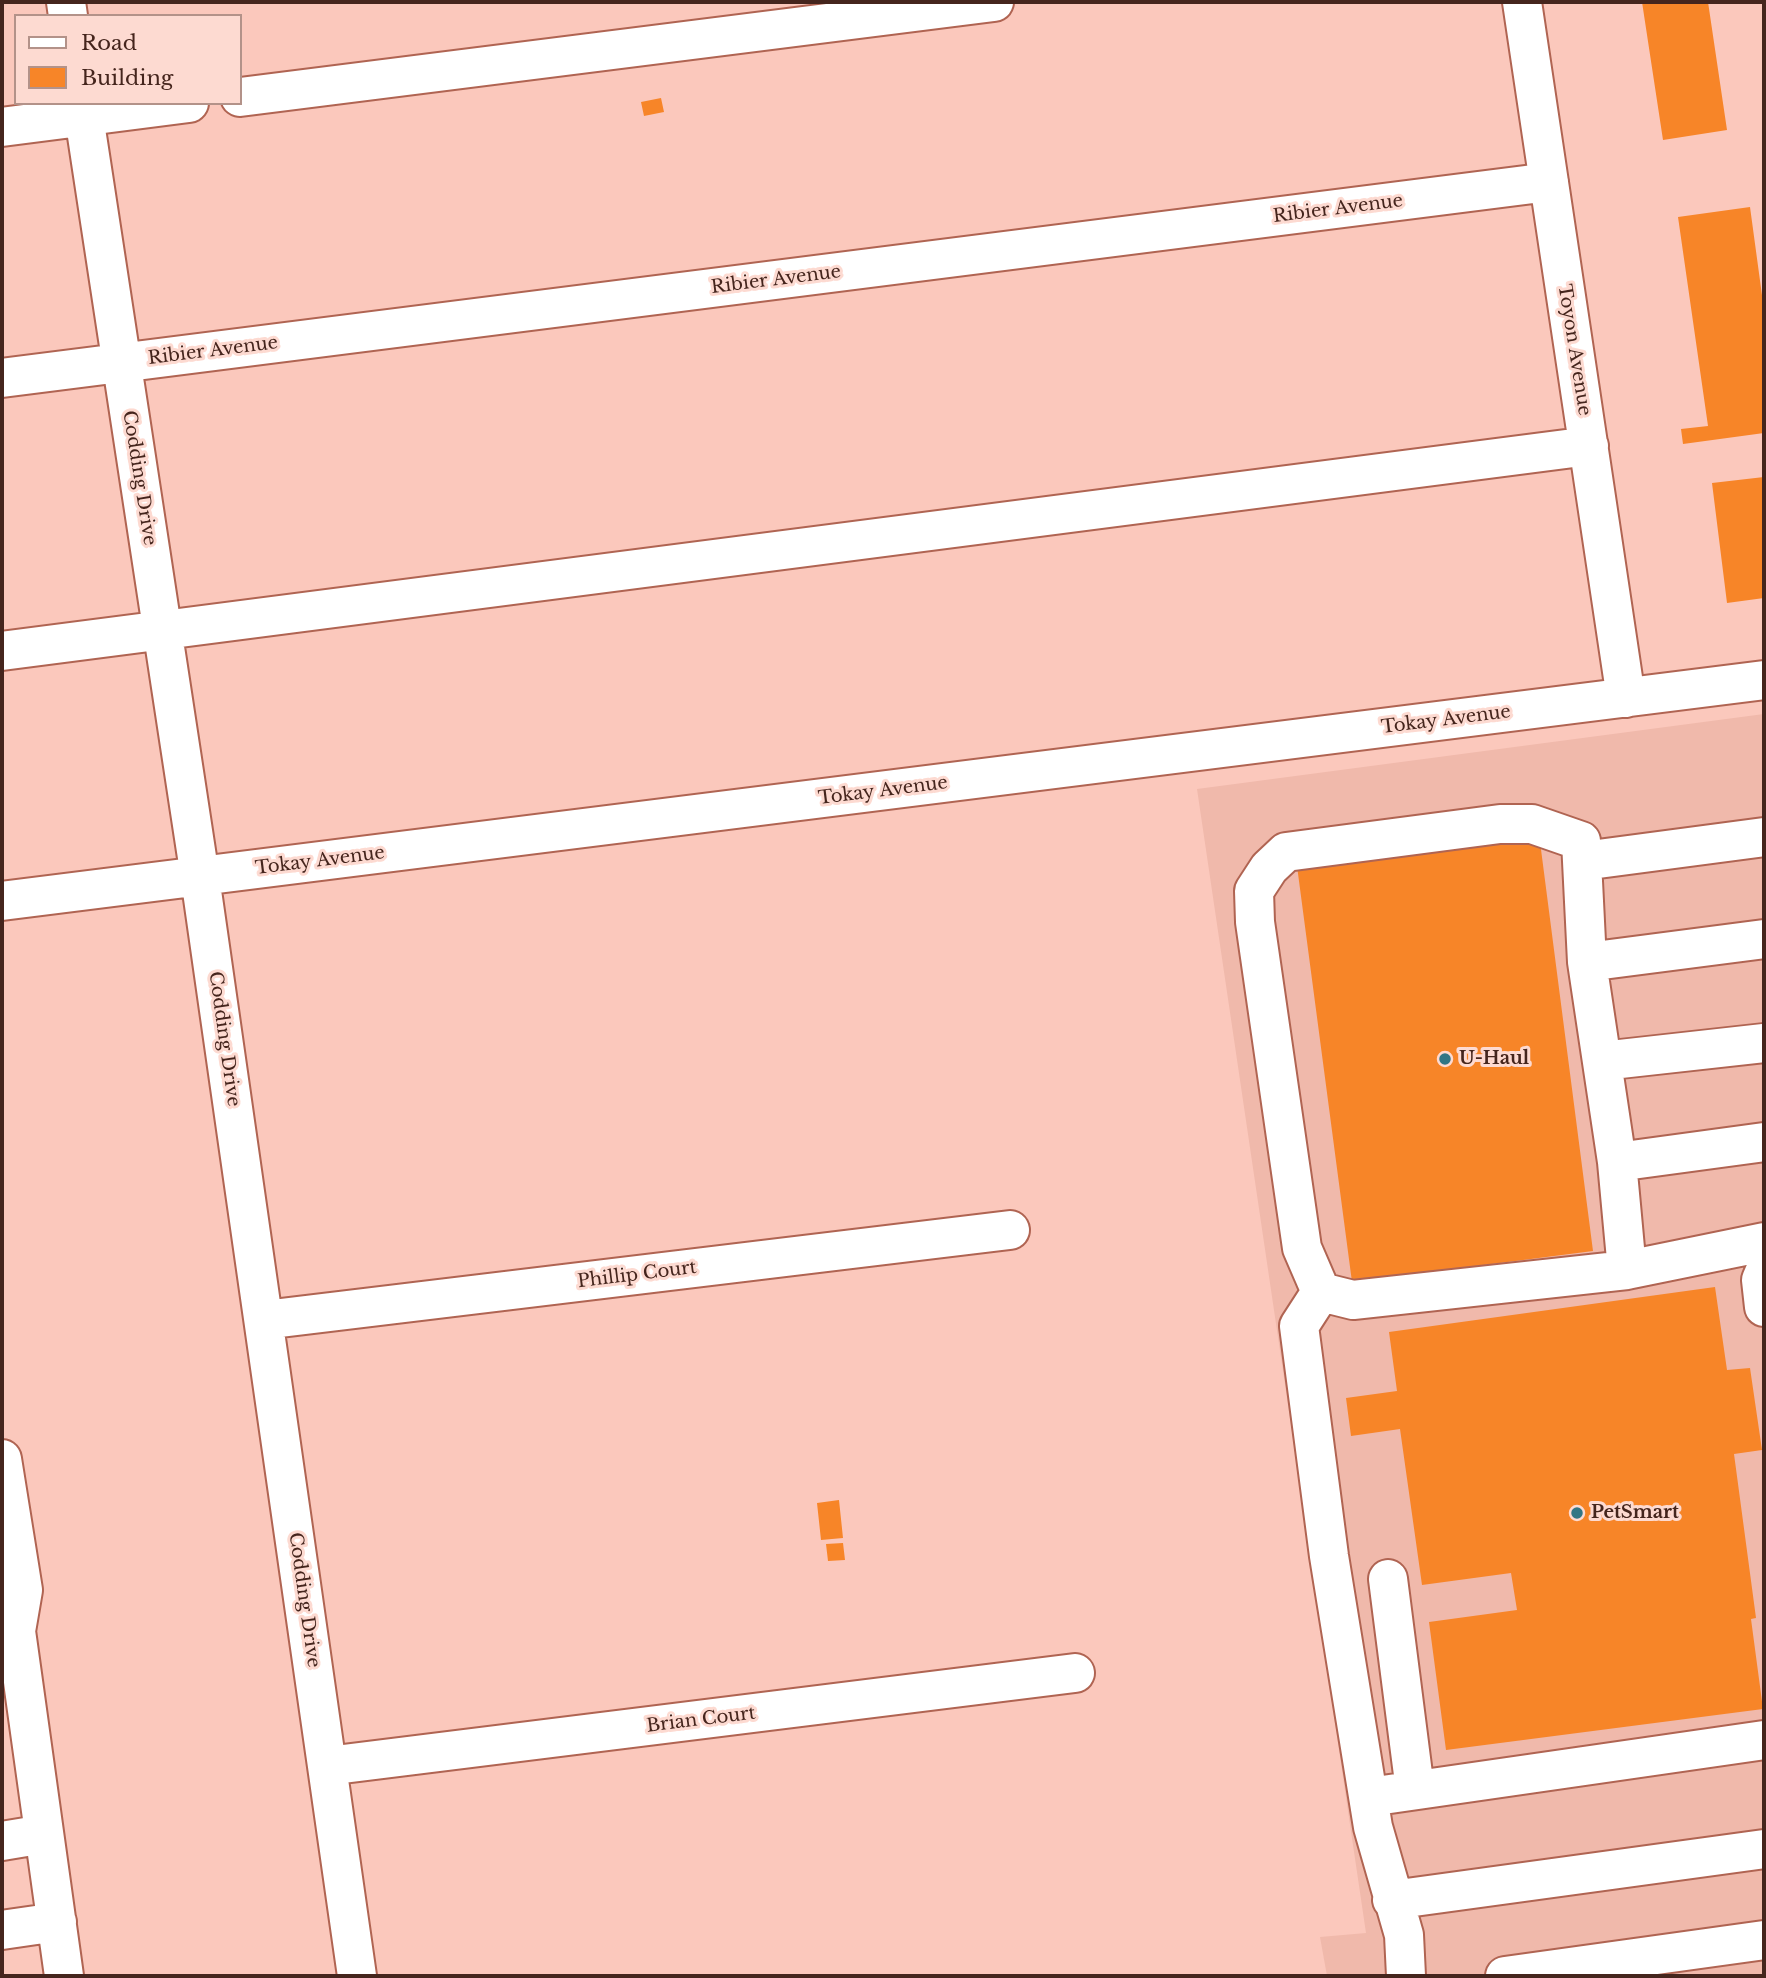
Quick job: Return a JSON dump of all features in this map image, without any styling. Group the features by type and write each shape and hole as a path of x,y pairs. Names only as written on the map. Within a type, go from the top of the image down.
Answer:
{"street":[{"path":"242,97 994,2"},
{"name":"Toyon Avenue","path":"1522,2 1626,698"},
{"path":"2,127 83,110 159,105"},
{"name":"Codding Drive","path":"83,110 200,877 357,1976"},
{"name":"Ribier Avenue","path":"2,377 1549,183"},
{"path":"2,651 1589,446"},
{"name":"Tokay Avenue","path":"2,901 1764,680"},
{"path":"1321,1292 1302,1248 1255,922 1254,891 1269,868 1286,852 1500,824 1532,824 1581,841 1587,962 1617,1163 1627,1270"},
{"path":"1583,861 1764,837"},
{"path":"1587,962 1764,939"},
{"path":"1602,1061 1764,1043"},
{"path":"1617,1163 1764,1142"},
{"name":"Phillip Court","path":"264,1320 1010,1230"},
{"path":"1321,1292 1353,1300 1627,1270 1764,1242"},
{"path":"1764,1273 1761,1280 1764,1307"},
{"path":"1321,1292 1299,1326 1329,1556 1373,1827 1404,1935 1406,1976"},
{"path":"2,1459 23,1590 9,1632 16,1739 44,1834 64,1976"},
{"path":"1388,1578 1395,1654 1415,1790"},
{"name":"Brian Court","path":"327,1766 1075,1674"},
{"path":"1369,1797 1764,1740"},
{"path":"2,1841 44,1834"},
{"path":"1392,1900 1764,1850"},
{"path":"2,1930 57,1922"},
{"path":"1505,1976 1764,1940"}],"shaded area":[{"path":"1764,714 1764,1976 1327,1976 1320,1937 1366,1933 1197,789"}],"building":[{"path":"1642,2 1708,2 1727,130 1663,140"},
{"path":"661,98 664,112 644,116 641,102"},
{"path":"1750,207 1764,310 1764,433 1683,444 1681,429 1708,426 1678,217"},
{"path":"1764,477 1764,598 1727,603 1712,483"},
{"name":"U-Haul","path":"1539,834 1593,1251 1352,1282 1297,866"},
{"name":"PetSmart","path":"1715,1287 1727,1370 1750,1368 1762,1450 1734,1454 1756,1618 1751,1619 1763,1709 1446,1750 1429,1622 1517,1610 1511,1573 1422,1585 1400,1429 1351,1436 1346,1398 1397,1391 1389,1332"},
{"path":"839,1500 843,1538 821,1540 817,1503"},
{"path":"843,1543 845,1560 828,1561 826,1544"}],"place":[{"name":"U-Haul","path":"1445,1059"},
{"name":"PetSmart","path":"1577,1513"}]}
